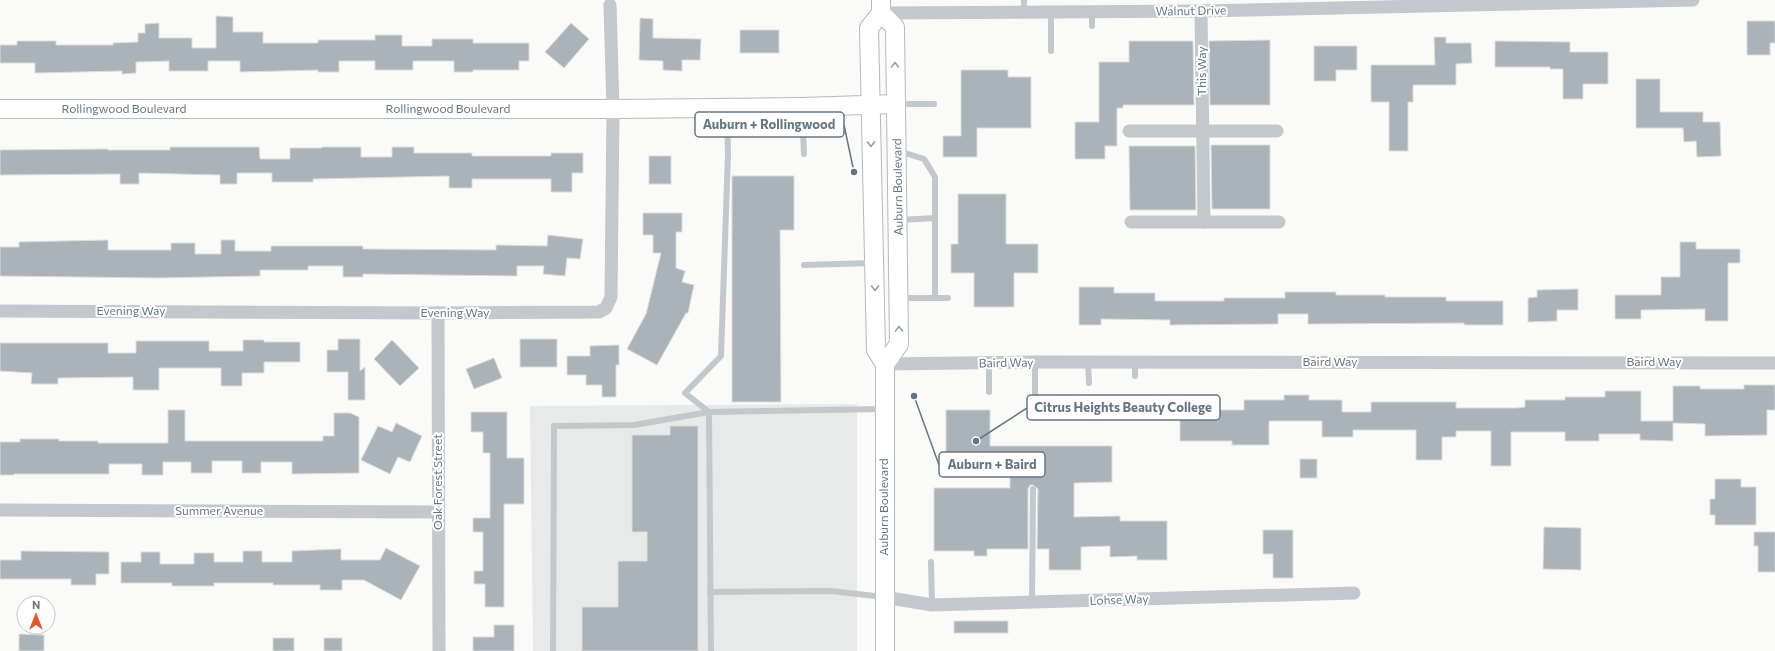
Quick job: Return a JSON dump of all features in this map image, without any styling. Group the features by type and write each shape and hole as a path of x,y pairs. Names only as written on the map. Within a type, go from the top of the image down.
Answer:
{"main road":[{"name":"Auburn Boulevard","path":"881,7 895,27 900,344 886,364 884,409 885,651"},
{"path":"881,7 869,28 876,350 886,364"},
{"name":"Rollingwood Boulevard","path":"0,109 613,109 802,107 896,104"}],"street":[{"name":"Walnut Drive","path":"881,7 1051,13 1092,19 1201,11 1693,0"},
{"name":"Evening Way","path":"0,311 438,313 599,312 606,308 611,297 613,109 610,5"},
{"name":"This Way","path":"1201,11 1204,222"},
{"path":"1129,131 1277,131"},
{"path":"1131,222 1280,222"},
{"name":"Oak Forest Street","path":"438,313 439,651"},
{"name":"Baird Way","path":"886,364 1034,362 1775,362"},
{"name":"Summer Avenue","path":"0,510 438,512"},
{"name":"Lohse Way","path":"884,597 932,605 1354,593"}],"lane":[{"path":"1024,0 1024,13"},
{"path":"1051,13 1051,51"},
{"path":"896,104 934,104"},
{"path":"802,107 804,154"},
{"path":"709,412 685,393 721,356 728,154 727,108"},
{"path":"897,151 924,159 935,177 935,298"},
{"path":"899,220 935,218"},
{"path":"804,265 874,263"},
{"path":"899,298 948,298"},
{"path":"1034,362 1035,398"},
{"path":"1088,362 1089,383"},
{"path":"1134,362 1134,376"},
{"path":"989,363 989,392"},
{"path":"553,651 554,426 634,425 709,412 884,409"},
{"path":"709,412 711,651"},
{"path":"1032,602 1034,489"},
{"path":"931,562 932,605"},
{"path":"710,592 831,592 884,597"}],"shaded area":[{"path":"857,404 857,651 533,651 530,406"}],"building":[{"path":"216,16 233,17 233,32 263,32 263,43 318,43 318,40 375,40 375,35 402,35 402,46 432,46 432,39 473,39 473,43 529,43 529,61 519,61 519,70 473,70 473,72 454,72 454,61 413,61 413,70 375,70 375,61 339,61 339,72 318,72 318,70 240,72 240,61 208,61 208,71 169,71 169,61 136,62 136,73 122,74 122,71 35,73 35,63 0,63 0,45 17,45 17,41 56,41 56,45 113,45 113,43 138,42 138,33 145,33 145,24 159,23 159,38 192,38 192,48 216,48"},
{"path":"640,18 653,19 653,38 701,39 700,60 682,60 682,71 663,70 663,61 639,60"},
{"path":"1747,21 1775,21 1775,43 1770,43 1770,55 1747,55"},
{"path":"571,23 589,39 564,68 545,52"},
{"path":"740,30 779,30 779,53 740,53"},
{"path":"1434,37 1446,37 1446,43 1471,43 1472,63 1456,64 1456,85 1413,85 1413,102 1408,102 1408,151 1389,151 1389,102 1371,102 1371,65 1435,65"},
{"path":"1270,40 1270,105 1210,105 1209,41"},
{"path":"1129,41 1193,41 1194,105 1123,105 1123,108 1117,108 1117,146 1105,146 1105,159 1075,159 1075,122 1099,122 1099,62 1129,62"},
{"path":"1495,41 1570,42 1570,52 1608,52 1608,84 1583,84 1583,99 1563,99 1563,69 1550,69 1550,67 1495,67"},
{"path":"1314,46 1357,46 1357,70 1336,70 1336,81 1314,81"},
{"path":"961,70 1008,70 1008,77 1031,77 1031,128 977,128 977,157 943,157 943,136 961,136"},
{"path":"1636,79 1660,79 1660,112 1703,112 1703,122 1720,122 1721,156 1697,157 1696,141 1684,142 1683,128 1636,128"},
{"path":"1211,145 1270,145 1270,209 1212,209"},
{"path":"1129,146 1195,146 1196,210 1130,210"},
{"path":"170,147 259,147 260,159 290,159 290,148 322,147 361,147 361,157 392,157 392,147 414,147 414,153 472,153 472,156 551,156 551,153 583,153 583,173 572,173 572,192 551,192 551,179 472,179 472,188 449,188 449,176 313,179 313,182 272,182 272,173 237,173 237,184 220,184 220,175 139,173 139,184 120,184 120,174 0,175 0,150 170,150"},
{"path":"649,156 671,156 671,184 649,184"},
{"path":"732,176 794,176 794,230 780,230 781,402 732,402"},
{"path":"958,194 1006,194 1006,244 1038,244 1038,273 1014,273 1014,307 974,307 974,273 951,273 951,244 958,244"},
{"path":"643,213 682,213 682,232 676,232 676,268 685,271 682,282 694,285 688,313 686,313 657,365 627,349 646,314 661,253 653,253 653,235 643,235"},
{"path":"548,235 583,239 580,259 567,258 565,276 543,274 544,266 517,266 517,276 363,274 363,277 343,277 343,266 308,266 308,270 260,270 260,276 158,278 0,276 0,247 19,247 19,242 108,240 108,250 171,250 171,243 195,243 195,254 221,254 221,240 235,240 235,251 271,251 271,246 363,246 363,249 496,250 496,245 547,246"},
{"path":"1680,242 1696,242 1696,249 1740,249 1740,263 1728,263 1728,321 1705,321 1705,309 1641,310 1641,319 1615,319 1615,295 1661,295 1661,277 1680,277"},
{"path":"1079,287 1114,287 1114,293 1155,293 1155,301 1224,301 1224,298 1285,298 1285,292 1336,292 1336,295 1446,297 1446,301 1503,301 1503,325 1464,325 1464,323 1308,324 1308,314 1278,314 1278,324 1170,325 1170,320 1101,319 1101,325 1079,325"},
{"path":"1578,289 1578,310 1557,310 1557,321 1528,322 1528,298 1537,297 1537,290"},
{"path":"338,339 360,339 360,371 365,367 365,400 348,400 348,372 327,372 327,350 338,350"},
{"path":"520,339 557,339 557,367 520,367"},
{"path":"243,340 264,340 264,342 300,342 300,362 264,362 264,373 242,373 242,386 221,386 221,368 159,368 159,390 133,390 133,377 58,378 58,384 31,384 32,373 0,371 0,343 108,343 108,353 136,353 136,341 209,341 209,351 243,351"},
{"path":"392,340 419,368 400,386 374,359"},
{"path":"619,345 619,365 616,365 616,397 602,397 602,385 586,385 586,375 567,375 567,356 590,356 590,346"},
{"path":"494,358 502,378 474,389 466,369"},
{"path":"1744,385 1775,385 1775,410 1767,410 1767,435 1705,436 1705,424 1673,423 1673,441 1640,440 1640,434 1599,434 1599,441 1565,441 1565,432 1511,432 1511,466 1491,466 1491,431 1456,431 1456,437 1442,437 1442,460 1416,460 1416,430 1353,430 1353,437 1322,437 1322,421 1269,421 1269,445 1232,445 1232,441 1180,441 1180,400 1214,400 1214,410 1244,410 1244,400 1284,400 1284,395 1309,395 1309,400 1342,400 1342,412 1371,412 1371,402 1456,402 1456,408 1517,408 1525,407 1525,400 1565,400 1565,397 1605,397 1605,391 1641,391 1641,421 1673,421 1673,386 1700,386 1700,389 1744,389"},
{"path":"168,410 185,410 185,441 323,441 323,436 334,436 334,413 350,413 359,417 359,473 292,474 292,462 261,462 261,473 242,473 242,461 212,461 212,473 191,473 191,462 163,462 163,475 142,475 142,464 109,464 109,474 0,475 0,442 20,442 20,439 59,439 59,441 98,441 98,443 168,443"},
{"path":"946,410 990,410 990,446 1112,446 1112,482 1074,483 1074,517 1120,516 1120,521 1167,521 1167,560 1137,560 1137,556 1110,557 1110,546 1081,547 1081,570 1049,570 1049,549 1037,549 1038,489 1033,485 1030,485 1028,489 1028,549 987,549 987,556 974,556 974,551 934,551 934,488 1010,488 1010,463 946,463"},
{"path":"471,412 507,412 507,458 524,458 524,504 504,504 504,607 485,607 485,584 474,584 474,571 483,571 483,532 473,532 473,518 490,518 490,453 483,453 483,432 471,432"},
{"path":"396,423 422,436 410,462 398,457 390,474 361,460 378,426 392,432"},
{"path":"670,426 698,426 698,651 582,651 582,607 618,607 618,561 647,561 647,532 632,532 632,435 670,435"},
{"path":"1300,459 1317,459 1317,478 1300,478"},
{"path":"1715,479 1741,479 1741,487 1756,487 1756,525 1715,525 1715,515 1710,515 1710,499 1715,499"},
{"path":"1544,527 1581,528 1581,570 1543,569"},
{"path":"1263,530 1293,530 1293,578 1273,578 1273,554 1263,554"},
{"path":"1754,532 1775,532 1775,572 1758,572 1758,546 1754,546"},
{"path":"386,548 420,566 401,600 364,580 342,580 342,590 320,590 320,585 273,585 273,583 214,583 214,586 172,586 172,583 121,583 121,562 141,562 141,552 160,552 160,564 194,564 194,553 214,553 214,562 243,562 243,551 262,551 262,562 292,562 292,551 341,549 341,560 380,560"},
{"path":"21,551 109,552 109,574 96,574 96,585 71,585 71,579 0,579 0,560 21,560"},
{"path":"954,621 1008,621 1008,633 954,633"},
{"path":"494,625 514,625 514,651 473,651 473,637 494,637"},
{"path":"19,635 44,635 44,651 19,651"},
{"path":"273,638 294,638 294,651 273,651"},
{"path":"324,638 342,638 342,651 324,651"}],"place":[{"name":"Auburn + Rollingwood","path":"854,172"},
{"name":"Auburn + Baird","path":"914,396"},
{"name":"Citrus Heights Beauty College","path":"976,441"}]}
